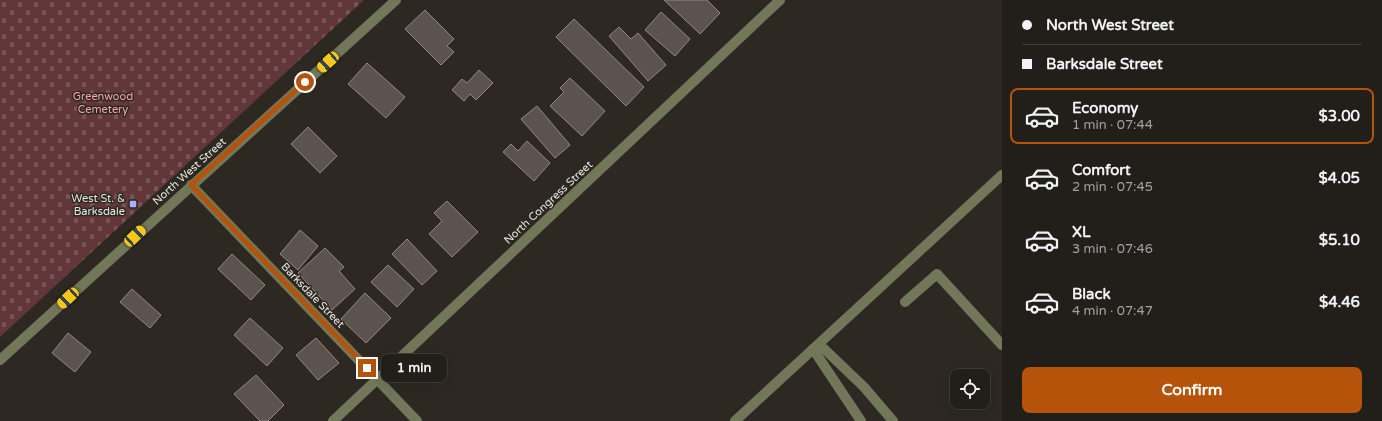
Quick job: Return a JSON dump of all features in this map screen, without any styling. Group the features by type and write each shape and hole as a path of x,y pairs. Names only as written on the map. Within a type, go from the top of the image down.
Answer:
{"street":[{"name":"North West Street","path":"0,360 396,0"},
{"name":"North Congress Street","path":"333,421 780,0"},
{"path":"735,421 1002,175"},
{"name":"Barksdale Street","path":"191,185 417,421"},
{"path":"905,302 937,274 1002,345"},
{"path":"816,346 861,421"},
{"path":"816,346 864,387 893,421"}],"green space":[{"name":"Greenwood Cemetery","path":"0,0 364,0 0,337"}],"building":[{"path":"664,0 707,0 720,13 700,34"},
{"path":"425,10 454,39 447,46 454,52 441,65 405,29"},
{"path":"661,12 690,39 675,56 645,30"},
{"path":"574,19 644,87 626,106 556,37"},
{"path":"619,27 631,39 638,33 666,65 648,81 609,36"},
{"path":"367,63 405,97 386,118 348,84"},
{"path":"479,70 493,83 476,100 470,94 464,101 452,90 462,79 467,83"},
{"path":"570,78 605,111 582,136 550,106 564,92 560,88"},
{"path":"537,106 570,145 555,158 521,119"},
{"path":"308,127 337,156 320,173 291,144"},
{"path":"527,141 550,163 534,181 503,152 511,144 518,151"},
{"path":"447,201 478,232 452,257 429,234 442,221 434,213"},
{"path":"300,230 318,246 298,270 280,254"},
{"path":"407,239 437,271 422,285 392,254"},
{"path":"325,248 344,267 339,271 355,289 332,310 298,273"},
{"path":"232,254 265,285 251,300 218,269"},
{"path":"388,265 414,289 397,307 371,282"},
{"path":"132,289 161,315 150,328 120,302"},
{"path":"365,293 391,318 366,343 341,319"},
{"path":"250,318 283,348 267,366 234,335"},
{"path":"68,333 91,352 75,372 52,353"},
{"path":"316,338 339,363 318,380 296,355"},
{"path":"256,375 284,405 268,421 260,421 234,394"}],"place":[{"name":"West St. & Barksdale","path":"133,204"}],"route":[{"path":"305,82 191,185 367,368"}]}
